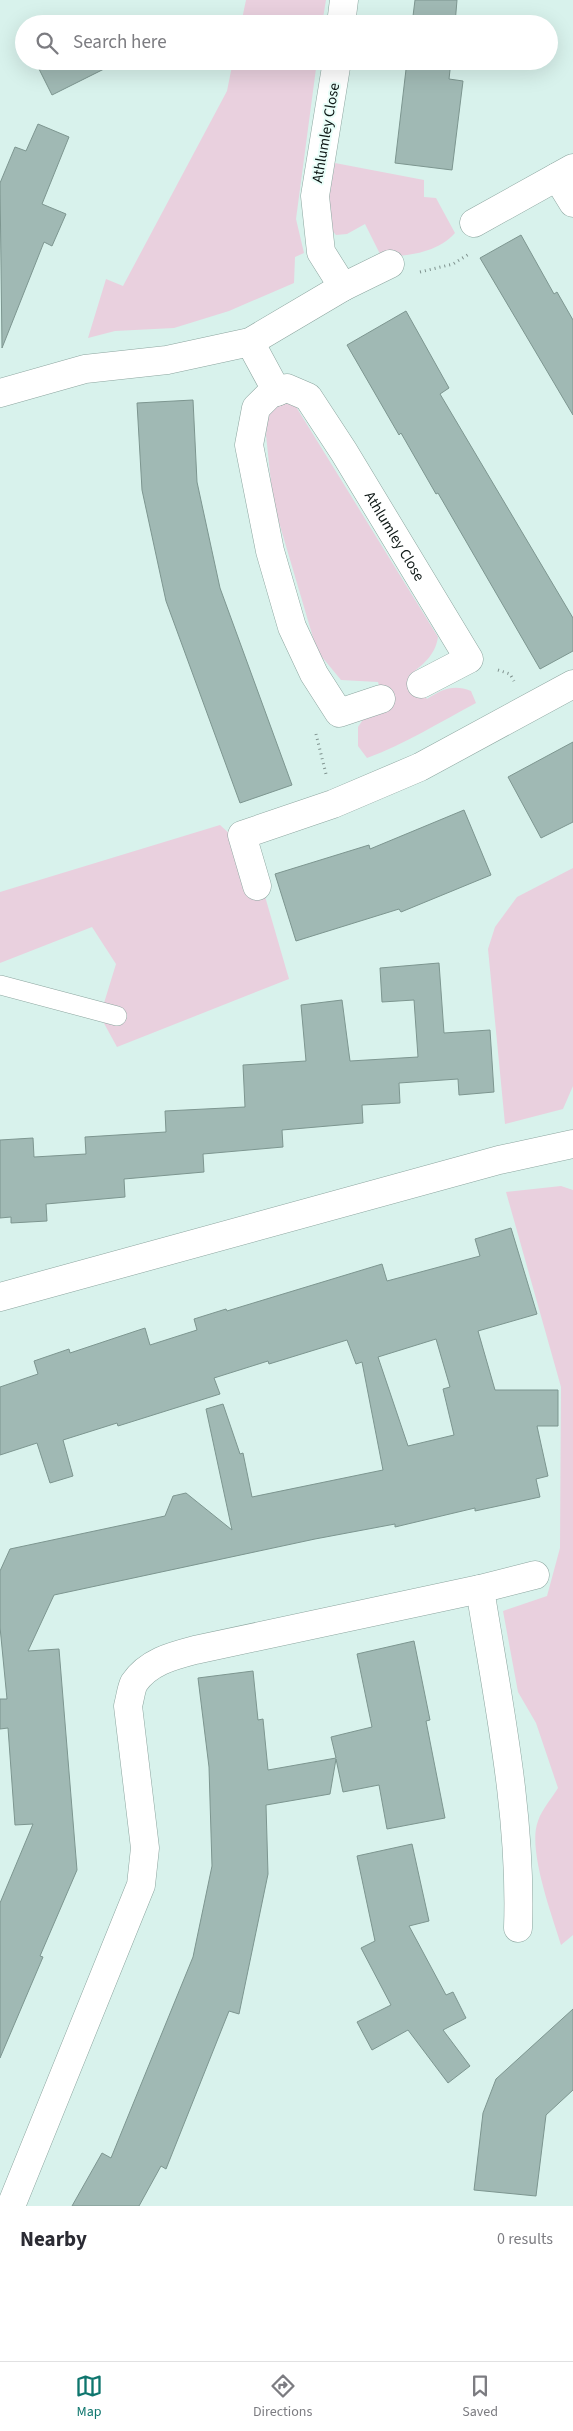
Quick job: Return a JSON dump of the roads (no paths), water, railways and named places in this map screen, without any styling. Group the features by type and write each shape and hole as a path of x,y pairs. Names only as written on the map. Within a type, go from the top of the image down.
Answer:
{"street":[{"path":"342,15 344,0"},
{"name":"Athlumley Close","path":"336,70 315,196 321,252 343,287"},
{"path":"474,223 565,173 573,203"},
{"path":"0,393 85,369 168,360 250,342 343,287 390,264"},
{"path":"250,342 277,392 270,394 256,408 249,445 270,550 292,627 314,674 339,713 382,699"},
{"name":"Athlumley Close","path":"277,392 287,388 308,397 344,452 469,659 421,684"},
{"path":"257,886 242,835 333,804 420,767 573,684"},
{"path":"0,1297 499,1160 573,1144"},
{"path":"11,2206 141,1885 145,1848 128,1706 134,1684 147,1669 165,1658 535,1576"},
{"path":"480,1589 502,1716 516,1834 520,1882 518,1928"}],"lane":[{"path":"0,985 116,1016"}]}
